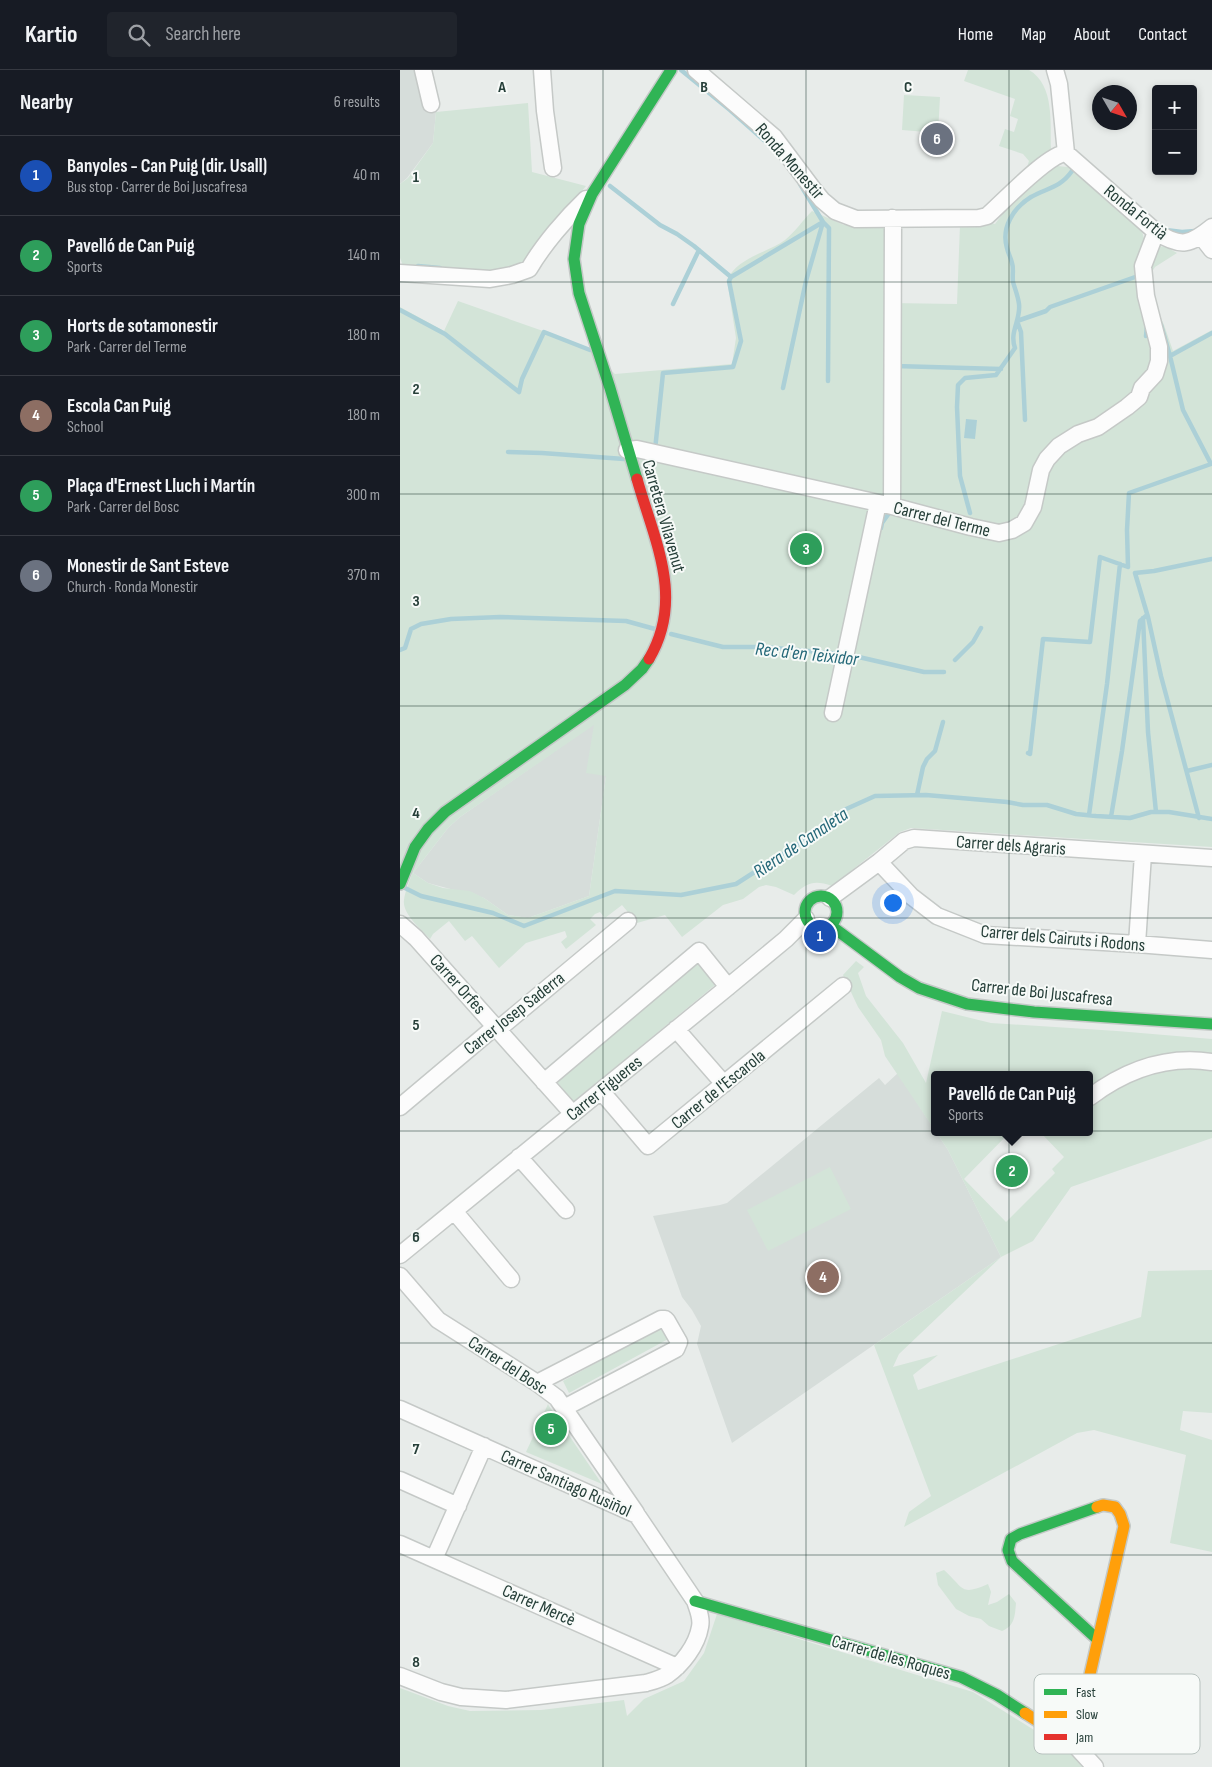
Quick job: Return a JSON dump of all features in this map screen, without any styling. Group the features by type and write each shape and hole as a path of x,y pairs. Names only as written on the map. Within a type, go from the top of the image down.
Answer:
{"street":[{"path":"423,70 431,104"},
{"path":"542,70 552,168"},
{"name":"Carretera Vilavenut","path":"400,884 420,839 445,812 625,686 640,671 656,648 661,636 665,618 666,583 586,312 574,259 577,231 591,194 671,70"},
{"name":"Ronda Monestir","path":"696,70 774,137 822,200 835,210 856,219 979,218 987,216 1042,165 1060,154 1066,153"},
{"path":"1055,70 1066,153"},
{"name":"Ronda Fortià","path":"1066,153 1156,232 1170,241 1183,242 1194,240 1207,232"},
{"path":"400,273 490,279 512,275 529,269 534,260 575,210 591,194"},
{"path":"833,714 885,505 892,218"},
{"name":"Carrer del Terme","path":"627,450 637,450 885,505 999,533 1012,530 1024,523 1033,507 1041,470 1047,459 1059,446 1078,434 1098,427 1127,407 1138,397 1142,388 1155,374 1159,361 1159,347 1146,296 1143,266 1156,232"},
{"path":"1207,232 1212,250"},
{"name":"Carrer dels Agraris","path":"830,898 904,841 914,838 1212,858"},
{"path":"1137,944 1143,854"},
{"name":"Carrer dels Cairuts i Rodons","path":"879,862 911,896 937,916 985,935 1212,950"},
{"path":"820,895 830,898 834,902 837,912 834,922 826,927 817,928 812,926 806,919 805,908 810,899 820,895"},
{"name":"Carrer Figueres","path":"400,1255 728,987 806,919"},
{"name":"Carrer Josep Saderra","path":"400,1107 496,1026 502,1026 628,920"},
{"name":"Carrer Orfes","path":"400,924 416,938 573,1114"},
{"name":"Carrer de Boi Juscafresa","path":"830,925 900,977 919,988 967,1004 1034,1012 1212,1024"},
{"path":"544,1082 699,951 728,987"},
{"name":"Carrer de l'Escarola","path":"601,1091 648,1146 843,986"},
{"path":"676,1029 724,1084"},
{"path":"1093,1094 1133,1071 1153,1064 1185,1061 1212,1062"},
{"path":"519,1157 566,1210"},
{"path":"454,1211 511,1279"},
{"name":"Carrer del Bosc","path":"400,1276 405,1287 438,1320 537,1383 555,1397 637,1515"},
{"path":"537,1383 660,1319 667,1321 679,1342 676,1349 564,1408"},
{"name":"Carrer Santiago Rusiñol","path":"400,1408 637,1515 696,1601"},
{"path":"434,1559 484,1446"},
{"path":"400,1480 458,1506"},
{"path":"1089,1674 1124,1526 1115,1506 1104,1504 1020,1534 1011,1539 1008,1550 1012,1561 1097,1639"},
{"name":"Carrer Mercè","path":"400,1544 677,1667"},
{"path":"400,1676 441,1692 461,1697 506,1700 646,1683 667,1675 677,1667 693,1644 700,1627 700,1616 696,1601"},
{"name":"Carrer de les Roques","path":"696,1601 961,1677 997,1695 1034,1719"},
{"name":"Carrer de les Roques","path":"1083,1754 1095,1767"}],"shaded area":[{"path":"400,70 429,70 436,112 433,143 407,178 400,184"},
{"path":"594,724 606,776 589,896 528,918 508,915 484,898 428,883 413,873 448,828 460,817"},
{"path":"898,1073 931,1124 931,1136 939,1136 948,1150 1001,1257 732,1443 697,1344 701,1326 682,1297 653,1216 727,1203 879,1078 885,1085"}],"green space":[{"path":"968,70 1029,70 1043,85 1049,106 1051,150 1026,170 1029,161 1023,154 999,146 1005,129 1014,132 1018,119 1010,116 1015,99 964,81"},
{"path":"904,95 940,97 938,133 902,130"},
{"path":"528,103 532,172 586,186 521,266 495,272 404,268 400,258 400,184 408,178 433,143 436,112"},
{"path":"1057,166 1068,167 1142,231 1149,257 1158,246 1166,247 1177,253 1155,267 1150,275 1156,307 1173,351 1212,330 1212,847 911,828 900,832 832,886 812,883 803,887 794,895 776,887 766,885 759,887 743,899 723,905 682,937 665,915 637,923 622,905 605,918 600,912 595,914 590,919 596,925 566,949 561,942 567,937 565,931 526,943 499,968 472,936 465,941 449,921 433,934 430,939 406,911 404,900 412,873 400,869 400,307 444,331 458,301 543,331 592,352 615,374 732,364 736,338 727,280 732,272 745,261 785,240 812,211 844,225 889,225 890,303 957,304 960,225 995,224 1023,192","holes":["594,725 586,773 606,776 589,896 528,918 508,915 484,898 470,891 443,888 428,883 413,873 448,828 460,817"]},
{"path":"856,961 864,967 858,973 866,996 903,1043 926,1083 942,1011 991,1023 1212,1039 1212,1138 1071,1187 1033,1241 1001,1257 948,1150 939,1136 1006,1136 964,1179 1006,1222 1055,1173 1052,1169 1064,1157 1044,1136 1093,1136 1093,1071 931,1071 931,1125 885,1056 881,1040 858,1007 843,975"},
{"path":"696,962 715,985 573,1102 555,1079"},
{"path":"830,1167 851,1209 768,1251 747,1210"},
{"path":"1001,1257 899,1354 893,1367 938,1355 913,1375 918,1390 1141,1317 1148,1271 1212,1270 1212,1413 1183,1411 1180,1430 1212,1440 1212,1552 1170,1543 1186,1455 1094,1430 1077,1433 904,1527 909,1512 931,1496 874,1345"},
{"path":"664,1326 670,1338 569,1393 563,1381"},
{"path":"548,1404 549,1406 602,1484 526,1452"},
{"path":"944,1570 963,1589 972,1590 988,1584 991,1592 988,1605 997,1602 1009,1594 1016,1603 1014,1620 1010,1626 1002,1631 989,1626 981,1619 969,1616 956,1609 938,1585 936,1573"},
{"path":"717,1614 973,1692 1034,1730 1034,1754 1072,1754 1082,1767 400,1767 400,1688 448,1706 470,1711 541,1710 624,1700 627,1716 644,1699 684,1681 704,1653"}],"water":[{"path":"966,419 977,420 975,439 964,438"}],"waterway":[{"path":"681,70 775,150"},
{"name":"Rec d'en Teixidor","path":"970,513 960,476 958,385 965,378 996,375 1015,348 1013,337 1019,304 1013,282 1013,265 1007,250 1007,226 1019,207 1031,197 1063,181 1072,171"},
{"path":"800,184 823,222 829,228 828,381"},
{"path":"610,186 660,225 694,246 731,277"},
{"path":"783,388 806,281 823,222"},
{"path":"655,450 663,373 733,367 741,341 729,281 731,277 823,222"},
{"name":"Rec d'en Teixidor","path":"1166,230 1195,231"},
{"path":"673,304 699,250"},
{"path":"418,266 440,268"},
{"path":"1025,420 1021,332 1017,321 1046,311 1050,307 1138,277"},
{"path":"400,310 445,334 519,392 522,379 544,332 590,350"},
{"name":"Rec d'en Teixidor","path":"1161,325 1170,356"},
{"path":"1146,336 1147,326"},
{"path":"1028,753 1030,754 1043,639 1090,642 1100,557 1128,567 1129,493 1211,464 1183,410 1170,356 1212,333"},
{"path":"895,366 1001,369"},
{"path":"508,452 624,459"},
{"path":"881,528 882,523 892,509"},
{"path":"1199,818 1135,573 1212,559"},
{"path":"1089,815 1107,684 1120,564"},
{"path":"1111,817 1140,621 1147,615"},
{"name":"Rec d'en Teixidor","path":"400,650 405,648 411,629 421,624 451,619 500,617 626,621 655,629"},
{"path":"1143,618 1148,732 1156,812"},
{"name":"Rec d'en Teixidor","path":"955,660 973,642 981,628"},
{"name":"Rec d'en Teixidor","path":"671,634 723,647 764,647 842,654"},
{"name":"Rec d'en Teixidor","path":"850,655 924,672 944,672"},
{"path":"917,795 923,767 927,759 935,751 943,722"},
{"path":"1187,771 1212,765"},
{"name":"Riera de Canaleta","path":"405,888 421,896 493,913 524,926 615,891 681,895 736,884 803,841 844,810 875,796 926,795 1023,805 1047,805 1076,814 1096,816 1130,818 1151,812 1169,812 1212,819"}],"traffic: fast":[{"path":"637,479 579,293 574,259 579,224 592,194 671,70"},
{"path":"400,884 415,847 428,829 445,812 625,685 642,669 649,659"},
{"path":"821,896 833,900 837,912 833,924 821,928 809,924 805,912 809,900 821,896"},
{"path":"830,925 900,977 919,988 967,1004 1034,1012 1212,1024"},
{"path":"1097,1507 1020,1534 1011,1539 1008,1550 1012,1561 1097,1639"},
{"path":"695,1601 961,1677 997,1695 1025,1713"}],"traffic: slow":[{"path":"1090,1674 1124,1526 1120,1514 1115,1507 1103,1505 1097,1507"},
{"path":"1025,1713 1034,1719"}],"traffic: jam":[{"path":"637,479 658,547 666,591 665,614 660,636 649,659"}],"place":[{"name":"Monestir de Sant Esteve","path":"937,139"},
{"name":"Horts de sotamonestir","path":"806,549"},
{"name":"Banyoles - Can Puig (dir. Usall)","path":"820,936"},
{"name":"Pavelló de Can Puig","path":"1012,1171"},
{"name":"Escola Can Puig","path":"823,1277"},
{"name":"Plaça d'Ernest Lluch i Martín","path":"551,1429"}]}
